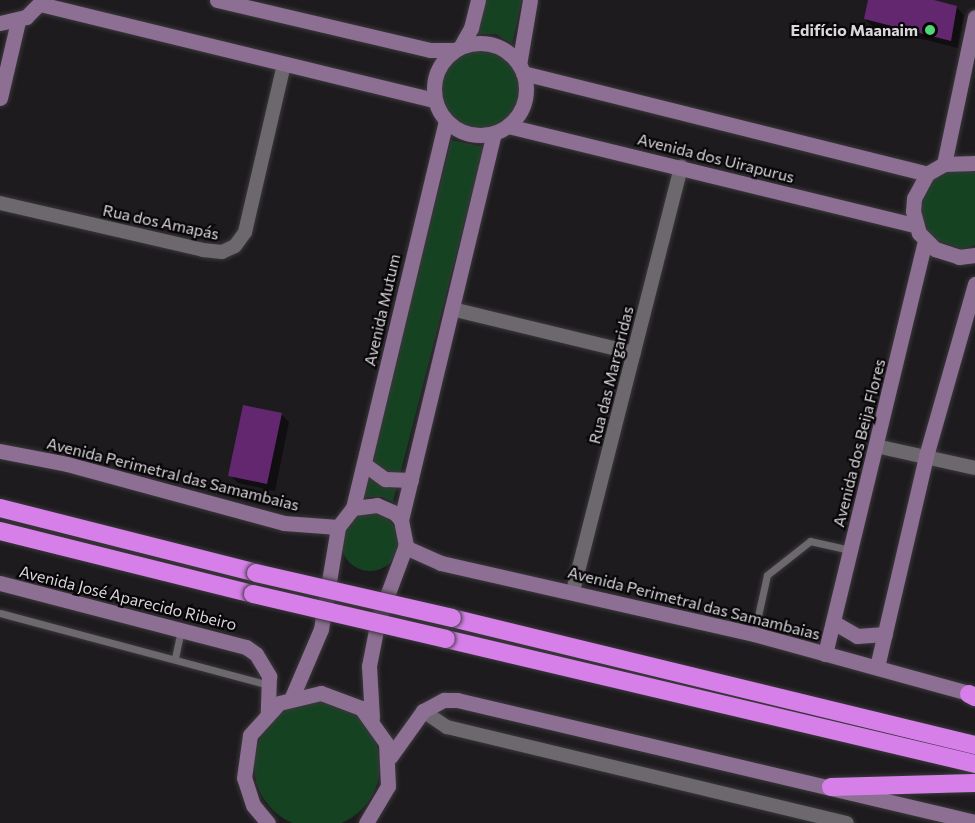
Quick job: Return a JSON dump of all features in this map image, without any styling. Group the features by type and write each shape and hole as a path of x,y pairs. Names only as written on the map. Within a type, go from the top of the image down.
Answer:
{"highway":[{"path":"0,508 256,573 452,618 975,745"},
{"path":"0,531 253,594 975,764"},
{"path":"831,787 975,783"}],"street":[{"path":"217,0 430,50 487,43 511,54 521,69"},
{"path":"478,0 471,28 436,72 434,100 446,121 468,134 494,134 508,126 525,96 521,69 530,0"},
{"path":"0,23 18,21 41,2 434,100"},
{"path":"944,164 975,17"},
{"path":"0,98 18,21"},
{"name":"Rua dos Amapás","path":"0,203 203,250 222,252 235,246 245,232 284,64"},
{"name":"Avenida dos Uirapurus","path":"521,69 927,174"},
{"name":"Avenida Mutum","path":"354,508 446,121"},
{"name":"Avenida dos Uirapurus","path":"508,126 915,225"},
{"path":"390,757 372,718 369,666 378,620 405,547 401,520 494,134"},
{"path":"975,163 944,164 927,174 914,198 915,225 925,241 946,255 975,255"},
{"name":"Rua das Margaridas","path":"573,591 681,167"},
{"name":"Avenida dos Beija Flores","path":"825,654 925,241"},
{"path":"877,667 926,456 975,284"},
{"path":"452,309 634,353"},
{"path":"876,446 975,468"},
{"name":"Avenida Perimetral das Samambaias","path":"0,451 67,464 284,523 338,526"},
{"path":"364,464 371,473 386,479 411,480"},
{"path":"292,697 321,629 338,526 354,508 377,505 395,513 401,520"},
{"name":"Avenida Perimetral das Samambaias","path":"405,547 424,559 573,591 754,634 973,695"},
{"name":"Avenida José Aparecido Ribeiro","path":"0,583 246,647 263,664 269,685 268,712"},
{"path":"833,622 857,636 885,634"},
{"path":"268,823 247,792 243,763 250,735 268,712 292,697 335,696 349,700 372,718"},
{"path":"366,823 383,800 390,757 423,711 450,699 489,705 975,822"},
{"path":"423,711 447,727 847,823"}],"lane":[{"path":"754,634 769,573 810,541 851,550"},
{"path":"0,613 269,685"},
{"path":"175,658 181,629"}],"green space":[{"path":"485,0 522,0 512,44 496,34 477,34"},
{"path":"480,49 495,52 508,61 517,74 520,89 517,104 508,117 495,126 480,129 465,126 452,117 443,104 440,89 443,74 452,61 465,52"},
{"path":"451,140 484,147 393,502 383,497 361,497"},
{"path":"948,169 975,172 975,245 962,249 931,239 919,221 922,188"},
{"path":"370,513 381,515 391,521 397,531 399,542 397,553 391,563 381,569 370,571 359,569 349,563 343,553 341,542 343,531 349,521 359,515"},
{"path":"317,702 341,707 361,721 375,741 380,765 375,789 361,809 341,823 317,828 293,823 273,809 259,789 254,765 259,741 273,721 293,707"}],"building":[{"name":"Edifício Maanaim","path":"868,0 934,0 957,6 951,41 864,19"},
{"path":"243,405 282,413 267,484 228,476"}],"place":[{"name":"Edifício Maanaim","path":"930,30"}]}
